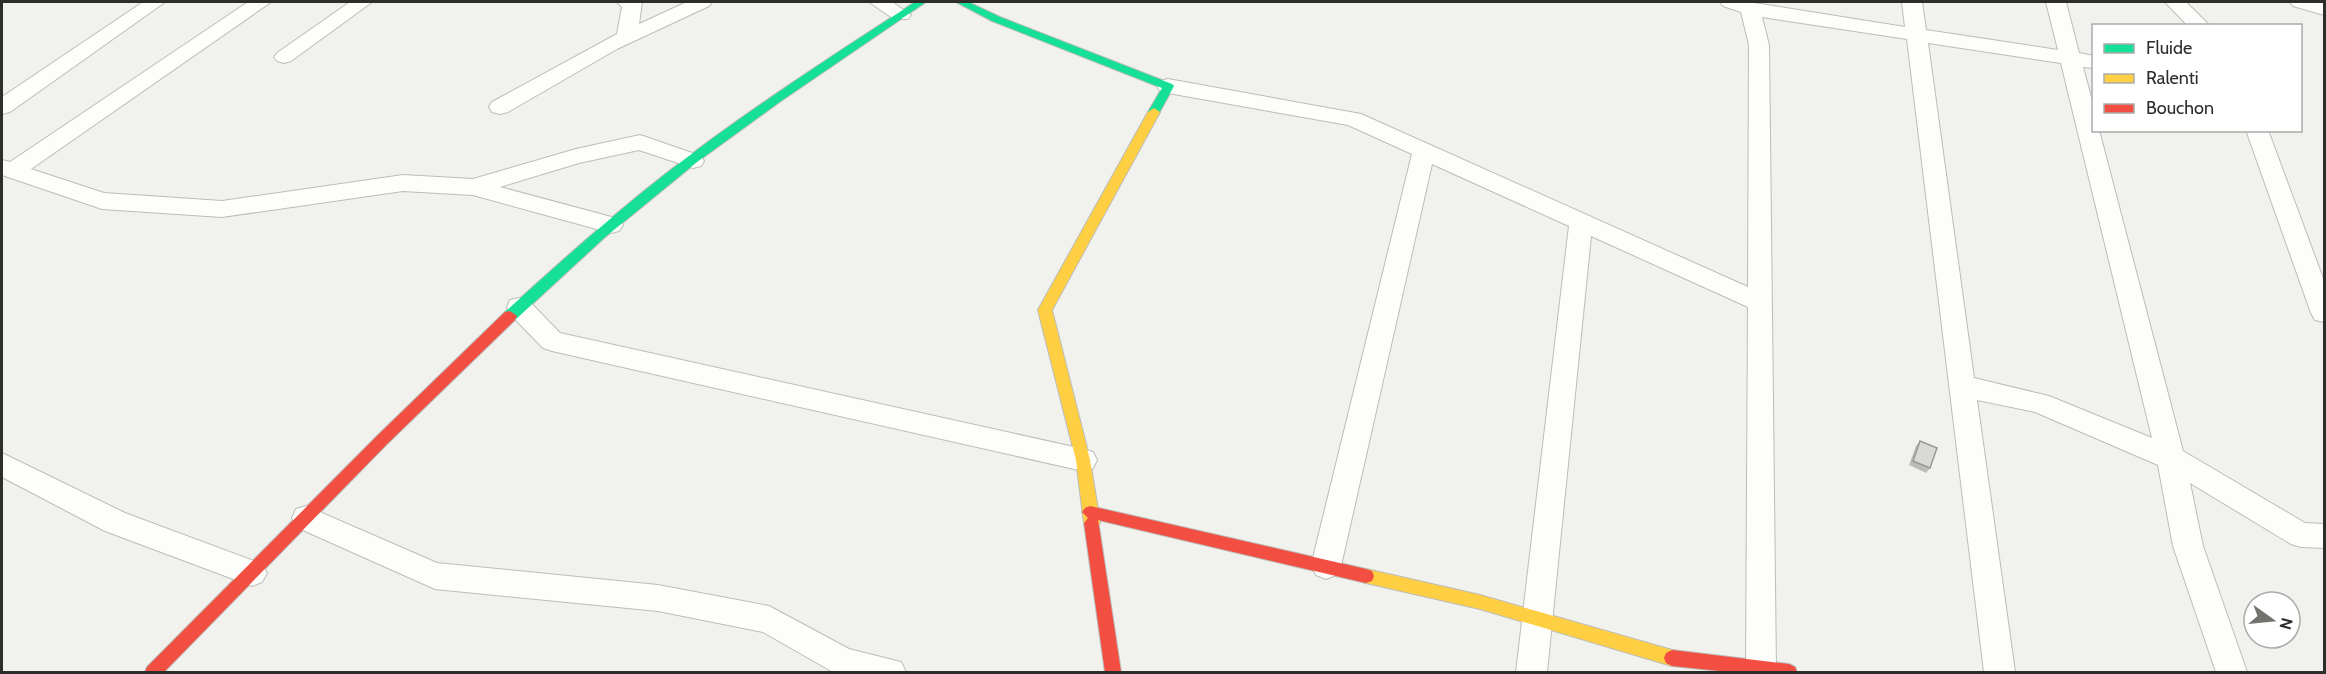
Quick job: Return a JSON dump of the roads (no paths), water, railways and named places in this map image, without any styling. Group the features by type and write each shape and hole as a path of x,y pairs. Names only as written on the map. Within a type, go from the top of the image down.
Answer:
{"street":[{"path":"2,107 155,2"},
{"path":"7,169 261,2"},
{"path":"284,57 362,2"},
{"path":"626,38 633,3 627,2"},
{"path":"500,107 626,38 702,2"},
{"path":"879,2 901,15"},
{"path":"153,672 477,344 611,225 774,99 921,2"},
{"path":"961,2 996,19 1168,86 1353,119 1761,303"},
{"path":"1912,2 1999,672"},
{"path":"2056,2 2068,58 2171,458 2188,546 2232,672"},
{"path":"2175,2 2198,24"},
{"path":"2300,2 2325,9"},
{"path":"1740,5 2092,62"},
{"path":"1740,5 1759,45 1762,669"},
{"path":"1113,672 1083,460 1045,310 1168,86"},
{"path":"2258,132 2325,313"},
{"path":"473,187 576,156 640,142 693,161"},
{"path":"1326,566 1424,151"},
{"path":"7,169 102,201 222,209 403,183 473,187 611,225"},
{"path":"1531,672 1581,222"},
{"path":"519,307 552,341 1083,460"},
{"path":"1962,386 2040,403 2171,458 2301,535 2325,536"},
{"path":"2,464 115,522 252,573"},
{"path":"1090,512 1480,602 1666,657 1789,672"},
{"path":"306,518 435,576 658,597 769,620 843,662 890,672"}]}
